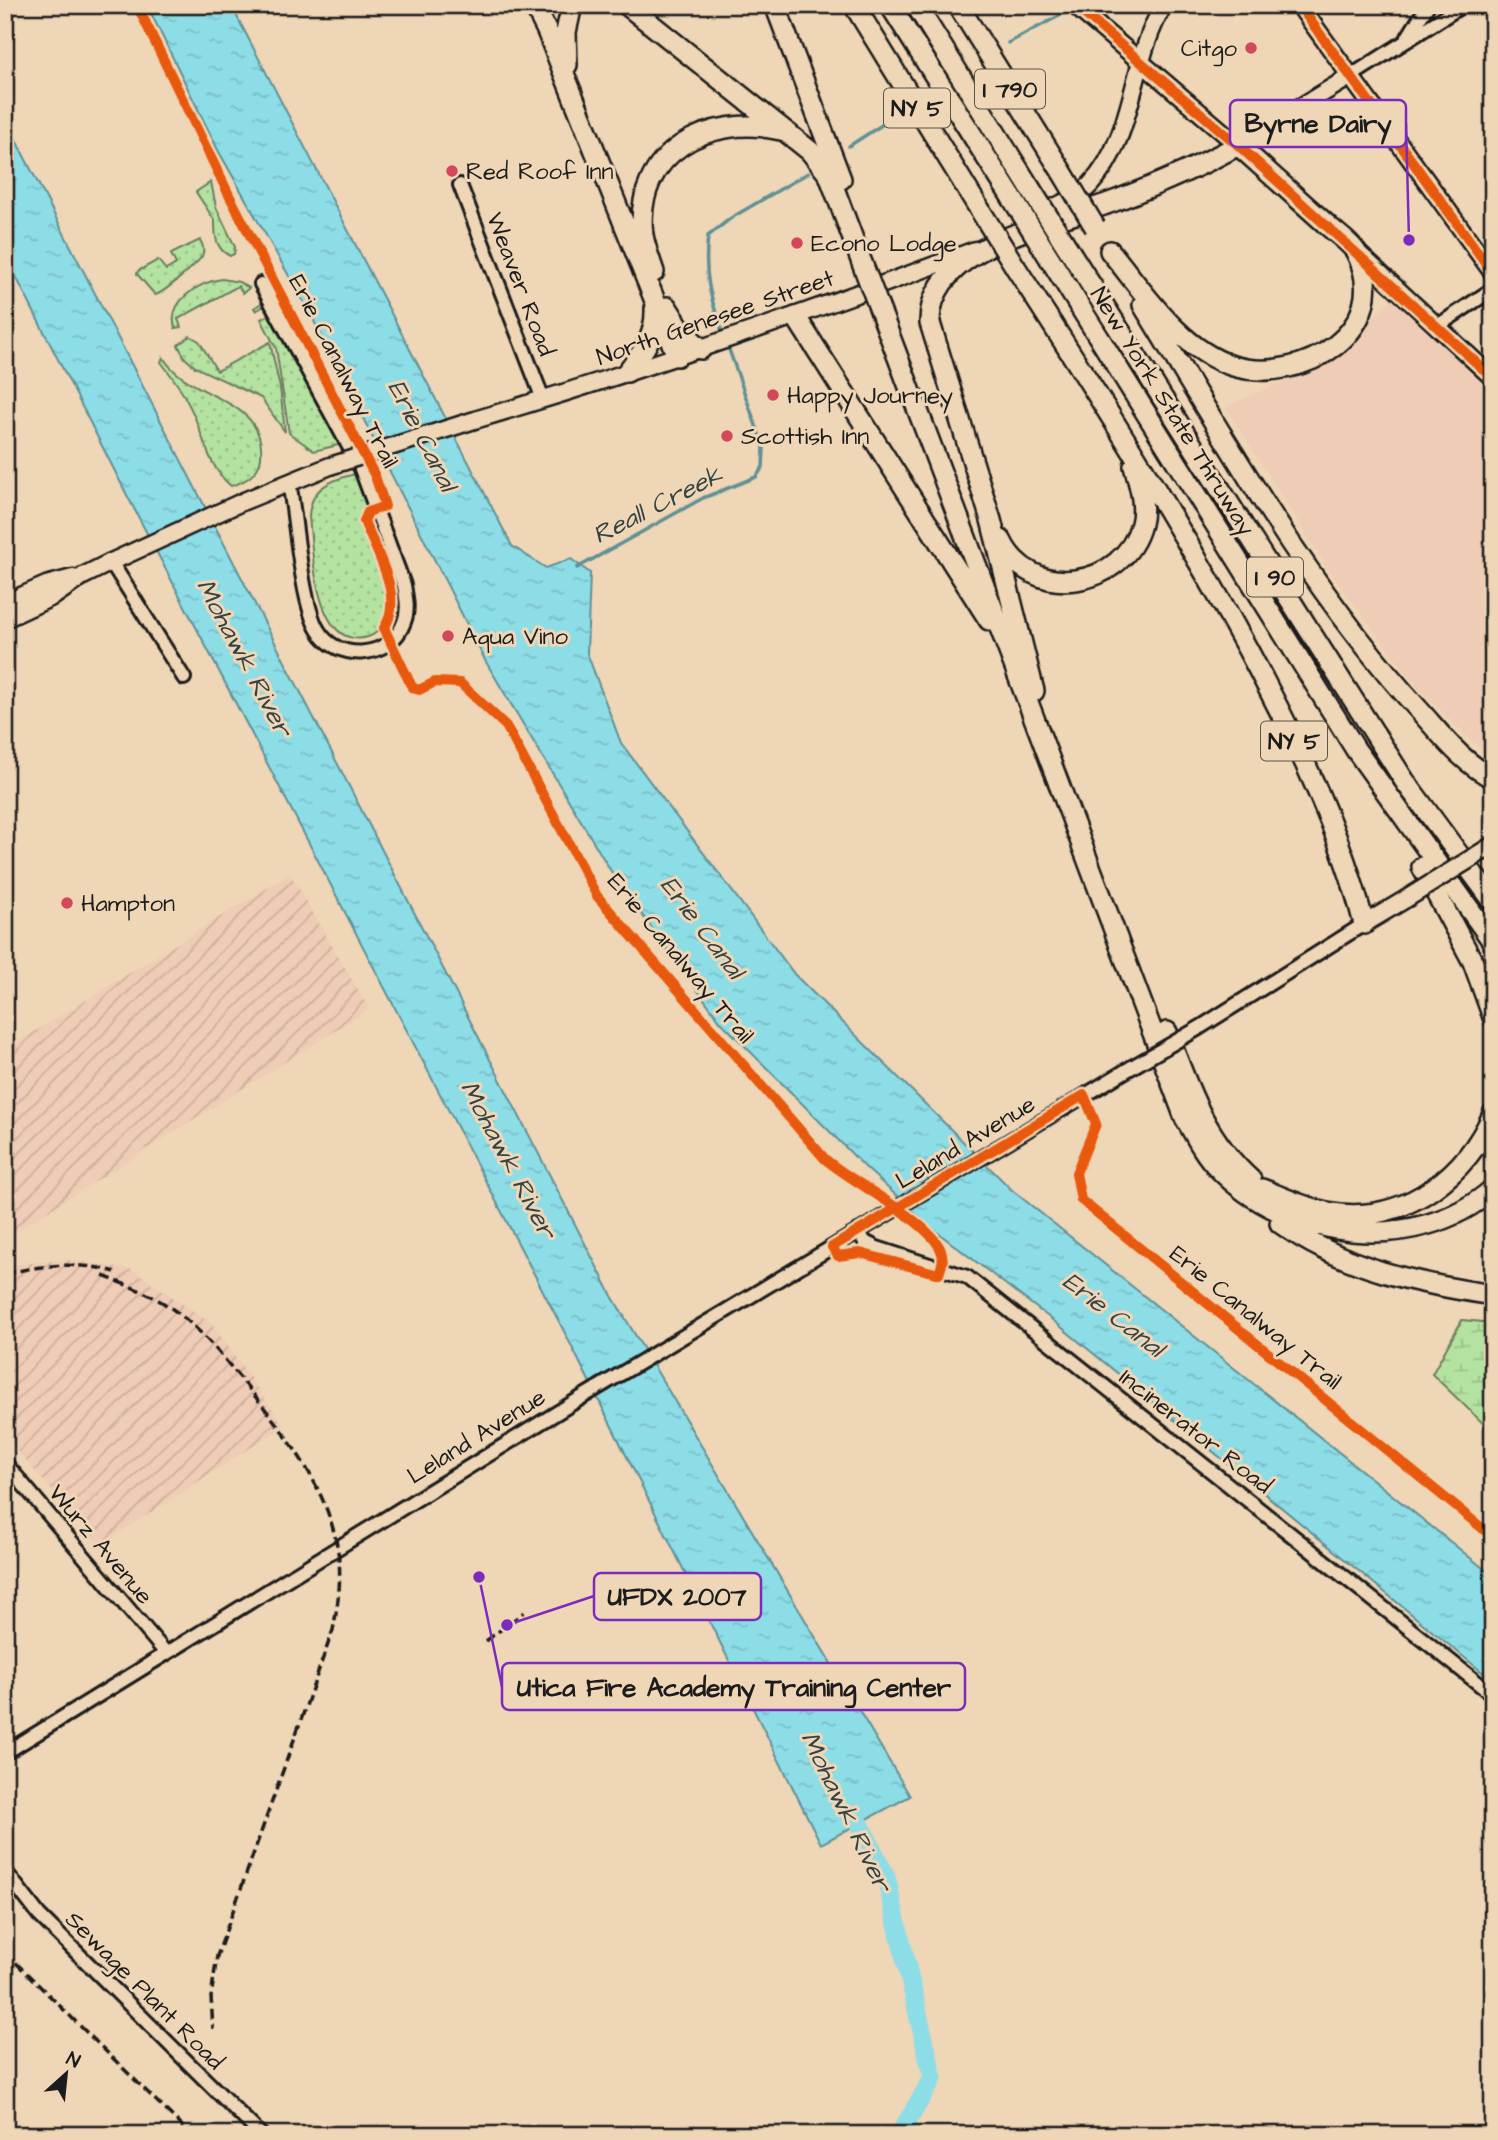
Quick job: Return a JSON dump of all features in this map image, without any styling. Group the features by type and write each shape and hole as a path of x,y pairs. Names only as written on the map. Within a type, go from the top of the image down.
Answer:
{"highway":[{"path":"534,5 677,356"},
{"path":"571,94 566,32 572,5"},
{"path":"627,5 810,151 829,175 867,261"},
{"path":"775,5 1017,669 1185,1118 1217,1167 1266,1205 1301,1222 1363,1232 1429,1223 1458,1211 1493,1189"},
{"name":"NY 5","path":"854,5 1203,568 1304,762 1364,924"},
{"name":"New York State Thruway","path":"890,5 1356,750 1493,942"},
{"name":"New York State Thruway","path":"916,5 1404,780 1493,901"},
{"name":"I 790","path":"958,5 1110,251"},
{"path":"707,346 670,315 659,288 643,236 643,210 649,188 669,155 698,134 741,124 783,130"},
{"path":"1110,251 1161,312 1193,344 1233,366 1266,370 1301,364 1325,353 1357,322 1366,296 1355,250 1238,145"},
{"name":"North Genesee Street","path":"982,247 1111,202 1214,159 1238,145"},
{"path":"982,247 935,291 929,315 934,342 991,520 1034,691"},
{"path":"1110,251 1230,447 1351,627 1453,748 1493,778"},
{"path":"627,372 650,340 655,326 654,304"},
{"path":"887,315 1198,1114 1214,1142 1262,1189 1292,1209 1320,1219 1377,1223 1438,1211 1493,1179"},
{"path":"796,317 989,619 1017,669"},
{"path":"991,520 1012,558 1032,572 1066,582 1088,579 1107,571 1121,559 1141,524 1143,507 1139,482 1128,444"},
{"path":"1356,750 1444,904 1473,962 1493,1017"},
{"path":"1262,1189 1313,1209 1341,1214 1390,1209 1426,1194 1446,1181 1468,1158 1493,1114"},
{"path":"1238,1185 1252,1203 1285,1227 1345,1258 1388,1275 1441,1288 1493,1295"}],"main road":[{"path":"1074,5 1238,145"},
{"path":"982,247 1089,186 1115,145 1153,23 1164,5"},
{"path":"1299,5 1493,273"},
{"name":"North Genesee Street","path":"1238,145 1351,76"},
{"name":"North Genesee Street","path":"5,619 54,596 83,576 111,562 244,501 330,466 796,317 982,247"},
{"path":"1355,250 1493,377"},
{"name":"North Genesee Street","path":"5,603 46,585 83,576"},
{"name":"Leland Avenue","path":"1364,924 1493,845"}],"street":[{"path":"1404,43 1428,5"},
{"path":"1351,76 1464,5"},
{"name":"Weaver Road","path":"460,185 544,399"},
{"path":"261,284 361,469 404,585 407,603 405,622 397,635 383,647 358,653 331,645 316,627 308,598 289,482"},
{"path":"1436,327 1493,289"},
{"path":"111,562 184,678"},
{"name":"Leland Avenue","path":"165,1652 584,1396 665,1350 1005,1142 1199,1028 1364,924"},
{"name":"Incinerator Road","path":"858,1231 865,1242 877,1248 941,1266 967,1278 1493,1695"},
{"name":"Wurz Avenue","path":"5,1463 165,1652"},
{"path":"5,1753 165,1652"},
{"name":"Sewage Plant Road","path":"5,1871 39,1915 261,2135"}],"shaded area":[{"path":"1394,297 1493,388 1493,758 1484,753 1418,688 1330,572 1226,407 1334,359"},
{"path":"290,874 369,1009 5,1238 5,1050"},
{"path":"68,1260 133,1270 212,1324 284,1426 100,1545 5,1437 5,1265"}],"green space":[{"path":"211,182 216,207 235,247 234,254 230,256 221,250 215,221 196,192"},
{"path":"200,240 202,256 180,278 159,293 155,295 137,274 158,260 166,270 176,264 171,254"},
{"path":"222,279 239,282 249,288 243,293 238,286 178,319 181,327 175,328 174,318 180,301 204,284"},
{"path":"263,302 275,319 342,444 314,451 289,433 276,348 261,319 268,315 264,306 256,311 254,308"},
{"path":"190,336 199,341 217,371 270,342 280,388 285,432 261,398 195,367 185,358 178,345"},
{"path":"163,357 175,371 239,410 251,422 259,437 261,457 258,468 246,479 231,486 216,469 188,403 161,362"},
{"path":"355,474 367,508 361,516 362,523 390,602 386,618 377,632 368,637 350,638 337,629 327,614 320,595 309,517 317,492 337,479"},
{"path":"1462,1320 1493,1323 1493,1433 1432,1374"}],"water":[{"name":"Erie Canal","path":"147,5 231,5 512,546 546,568 571,559 590,573 587,653 621,743 795,975 1012,1190 1493,1576 1493,1681 1055,1322 933,1229 866,1168 721,1022 615,878 486,662 311,315 218,150"},
{"path":"5,119 612,1296 910,1796 821,1844 566,1335 129,499 5,255"}],"waterway":[{"name":"Reall Creek","path":"1008,43 1072,9"},
{"name":"Reall Creek","path":"849,146 888,121"},
{"name":"Reall Creek","path":"724,337 709,288 708,236 731,218 808,173"},
{"name":"Reall Creek","path":"577,568 703,498 756,477 763,467 764,448 727,344"},
{"name":"Mohawk River","path":"849,1802 886,1877 933,2078 899,2135"}],"railway":[{"path":"5,1274 32,1268 74,1265 115,1272"},
{"path":"103,1276 130,1286 171,1308 200,1332 226,1360 273,1419 314,1481 324,1503 338,1551 339,1591 333,1630 217,1956 211,1997 213,2029"},
{"path":"486,1641 524,1612"},
{"path":"5,1952 191,2135"}],"cycle path":[{"name":"Erie Canalway Trail","path":"137,5 229,195 375,476 385,506 368,512 364,521 390,589 390,616 384,628 412,687 419,690 435,682 460,683 506,726 597,896 825,1159 887,1201 904,1213 919,1225 932,1237 943,1258 939,1274 860,1253 838,1256 832,1247 895,1209 926,1190 1084,1095 1096,1124 1076,1173 1081,1200 1493,1537"},
{"path":"1074,5 1238,145 1493,378"},
{"path":"1299,5 1493,273"}],"place":[{"name":"Citgo","path":"1251,48"},
{"name":"Red Roof Inn","path":"452,171"},
{"name":"Byrne Dairy","path":"1409,240"},
{"name":"Econo Lodge","path":"797,243"},
{"name":"Happy Journey","path":"773,395"},
{"name":"Scottish Inn","path":"727,436"},
{"name":"Aqua Vino","path":"448,636"},
{"name":"Hampton","path":"67,903"},
{"name":"Utica Fire Academy Training Center","path":"479,1577"},
{"name":"UFDX 2007","path":"507,1625"}]}
